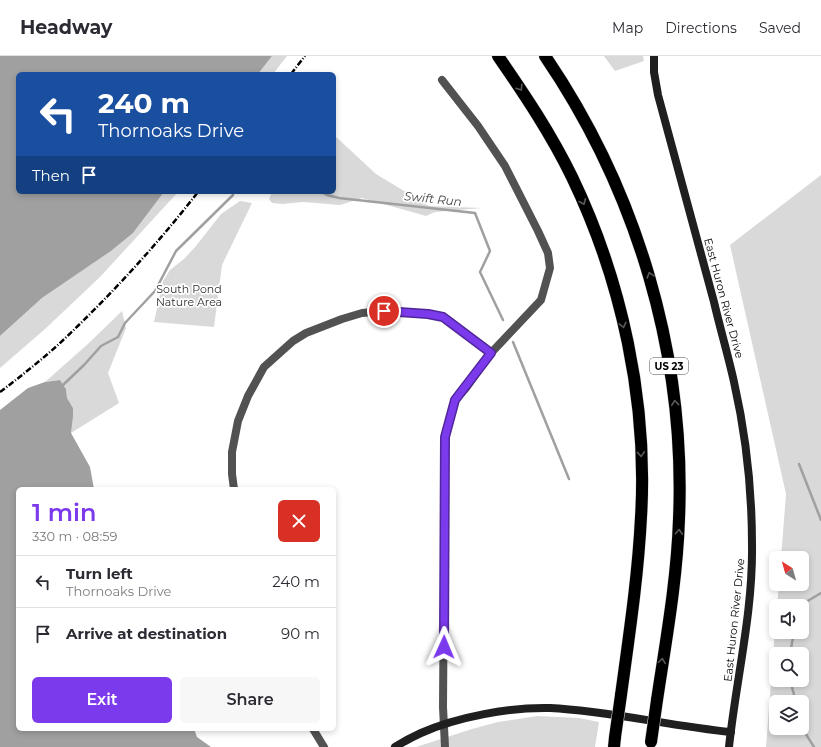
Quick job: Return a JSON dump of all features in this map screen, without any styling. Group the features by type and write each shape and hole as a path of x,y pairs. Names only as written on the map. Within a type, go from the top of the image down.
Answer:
{"highway":[{"path":"498,56 544,124 572,177 596,233 611,276 625,330 632,367 638,412 642,464 642,516 638,566 614,742"},
{"name":"US 23","path":"545,56 560,78 592,133 615,182 642,250 664,335 674,400 680,462 680,518 676,564 651,745"}],"main road":[{"name":"East Huron River Drive","path":"654,56 654,72 658,95 706,271 734,382 746,449 750,491 752,545 750,585 746,627 729,747"},
{"path":"395,747 421,733 443,725 483,714 512,710 548,708 576,710 731,732"}],"street":[{"path":"442,80 478,126 505,166 548,253 550,268 541,300 491,353 455,400 445,437 443,725 445,747"},
{"path":"234,487 232,452 238,421 248,396 264,367 289,345 306,333 362,313 390,311 428,314 443,317 491,353"},
{"path":"314,731 324,747"}],"green space":[{"path":"272,56 287,56 275,72 260,72"},
{"path":"604,56 643,56 644,61 615,71"},
{"path":"336,137 376,174 429,206 482,208 435,212 426,216 362,198 340,205 303,202 283,204 272,203 269,199 271,194 336,194"},
{"path":"821,175 821,747 766,747 769,708 769,735 809,735 809,695 770,695 771,687 809,687 809,647 774,647 774,639 809,639 809,599 778,599 778,591 809,591 809,551 782,551 786,494 730,245"},
{"path":"162,194 176,194 100,277 45,329 0,368 0,336 42,298 111,251 133,233"},
{"name":"South Pond Nature Area","path":"240,201 252,203 222,265 214,327 154,322 163,281 170,270 184,259 196,246 221,214"},
{"path":"122,311 126,328 108,373 119,403 71,433 73,408 67,398 66,389 60,380 45,382"},
{"path":"537,716 579,718 599,722 595,747 416,747 498,722"}],"shaded area":[{"path":"0,56 272,56 260,72 16,72 16,194 162,194 133,233 111,251 42,298 0,336"},
{"path":"60,380 66,389 67,398 73,408 71,433 90,467 94,487 16,487 16,731 195,731 197,737 211,747 0,747 0,410 28,388 45,382"}],"waterway":[{"name":"Swift Run","path":"63,385 101,346 118,337 125,323 155,291 176,251 233,194"},
{"name":"Swift Run","path":"325,194 339,198 475,213 490,251 480,272 503,320"},
{"name":"Swift Run","path":"513,342 569,479"},
{"name":"Swift Run","path":"799,464 821,520"},
{"name":"Swift Run","path":"809,600 821,593"},
{"name":"Swift Run","path":"791,647 793,639"},
{"name":"Swift Run","path":"792,687 794,695"},
{"name":"Swift Run","path":"806,735 814,747"}],"railway":[{"path":"293,72 305,56"},
{"path":"0,392 52,350 96,308 132,271 196,194"}],"route":[{"path":"384,311 428,314 443,317 491,353 466,388 455,400 445,437 444,647"}]}
